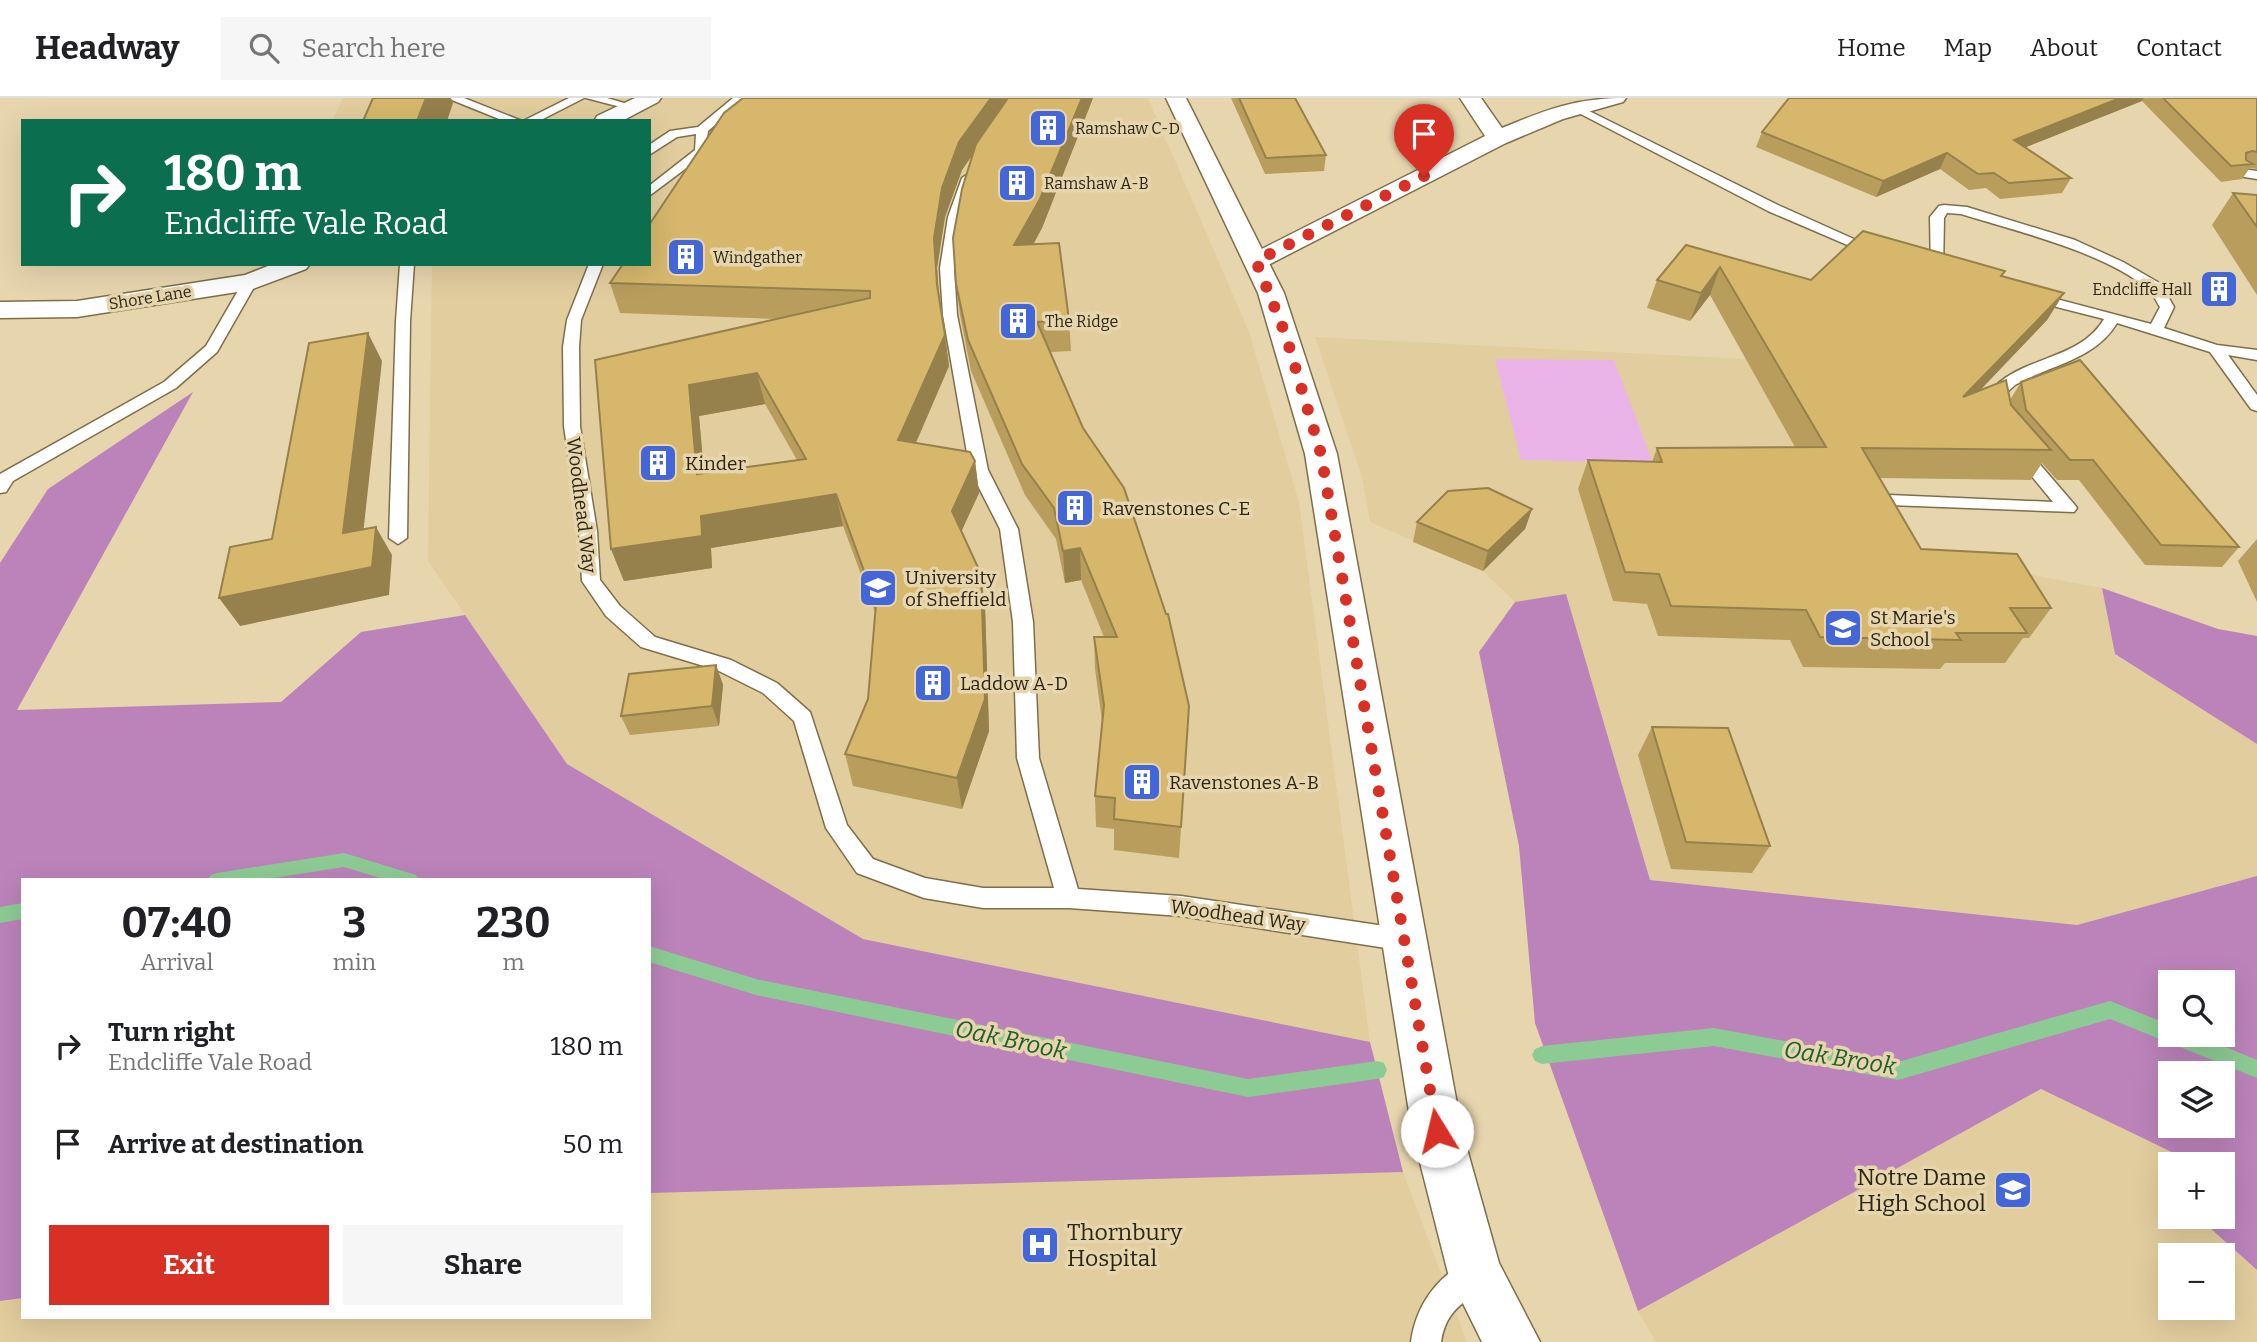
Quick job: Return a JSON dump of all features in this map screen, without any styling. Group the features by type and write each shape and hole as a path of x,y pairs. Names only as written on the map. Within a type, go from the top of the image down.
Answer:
{"street":[{"path":"1176,98 1256,261 1286,336 1321,454 1437,1131 1475,1272 1512,1342"},
{"path":"1470,98 1499,138"},
{"path":"1256,261 1499,138 1555,114 1616,98"},
{"path":"609,119 641,103"},
{"name":"Shore Lane","path":"0,310 77,309 250,282 292,266"}],"lane":[{"path":"453,98 511,119"},
{"path":"533,119 578,98"},
{"path":"592,98 641,103"},
{"path":"651,150 674,134 702,130 740,98"},
{"path":"1577,108 1773,208 1888,256"},
{"path":"651,190 701,151 702,130"},
{"path":"977,161 970,171 955,218 947,268 950,315 979,470 1009,529 1023,622 1028,758 1069,898"},
{"path":"2242,173 2257,174"},
{"path":"1936,271 1937,217 1944,209 1962,210 2070,243 2118,264 2156,287 2167,307 2155,331"},
{"path":"398,538 407,266"},
{"name":"Woodhead Way","path":"595,266 587,282 572,332 572,426 588,531 591,581 613,611 648,642 735,671 770,688 803,717 837,828 865,866 924,888 983,898 1069,898 1181,906 1405,940"},
{"path":"0,488 6,478 170,385 212,349 250,282"},
{"path":"2012,292 2113,317 2215,349 2257,355"},
{"path":"2001,419 1997,393 2007,381 2091,345 2109,328 2113,317"},
{"path":"2215,349 2257,406"},
{"path":"1889,500 2068,508 2011,442"},
{"path":"1426,1342 1427,1323 1448,1291 1475,1272"}],"shaded area":[{"name":"University of Sheffield","path":"343,98 1148,98 1249,332 1299,502 1370,1042 863,939 567,764 428,561 432,266 651,266 651,119 333,119"},
{"name":"St Marie's School","path":"1315,337 1746,359 1848,541 2102,588 2115,655 2257,744 2257,876 2077,925 1650,880 1566,595 1515,602 1483,571 1370,522 1362,477"},
{"path":"1495,359 1614,360 1653,463 1521,460"},
{"path":"193,392 17,710 281,702 361,632 465,615 567,764 863,939 1370,1042 1403,1172 651,1193 651,878 21,878 21,1298 0,1301 0,563 48,489"},
{"path":"2102,588 2218,629 2257,636 2257,744 2115,654"},
{"path":"1566,594 1650,880 2077,925 2257,876 2257,1270 2235,1250 2235,1243 2227,1243 2211,1229 2235,1229 2235,1152 2172,1152 2041,1089 1638,1311 1535,1023 1519,846 1479,652 1515,602"},
{"name":"Notre Dame High School","path":"2041,1089 2172,1152 2158,1152 2158,1229 2211,1229 2227,1243 2158,1243 2158,1320 2235,1320 2235,1250 2257,1270 2257,1342 1656,1342 1638,1311"},
{"name":"Thornbury Hospital","path":"1403,1172 1467,1342 0,1342 0,1301 21,1298 21,1319 651,1319 651,1193"}],"building":[{"path":"373,98 426,98 418,119 364,119"},
{"path":"743,98 991,98 959,142 942,188 934,238 937,285 945,335 898,440 970,452 975,461 952,511 981,574 985,699 957,778 845,754 868,699 876,604 836,494 701,516 702,536 611,549 595,360 870,298 870,291 610,283 622,266 651,266 651,222 724,113","holes":["757,373 806,459 697,474 689,385"]},
{"path":"1008,98 1082,98 1040,199 1014,245 1059,243 1069,320 1037,322 1083,428 1124,488 1168,614 1189,706 1181,827 1114,819 1115,798 1095,796 1104,705 1094,637 1117,637 1080,548 1063,551 1054,508 1022,464 968,340 956,284 953,238 962,189 976,144"},
{"path":"1239,98 1295,98 1326,155 1266,158"},
{"path":"1789,98 2120,98 2014,140 2071,178 2009,183 1994,173 1978,174 1947,153 1883,181 1762,132"},
{"path":"2163,98 2257,98 2257,152 2246,153 2246,160 2253,164 2231,166"},
{"path":"2233,193 2257,195 2257,227"},
{"path":"1863,231 2005,271 2001,276 2064,293 1963,397 2006,380 2011,405 2051,450 1862,448 1921,549 2017,554 2051,608 2010,608 2027,633 1956,633 1961,640 1820,637 1806,610 1671,606 1659,574 1625,572 1588,460 1662,462 1657,448 1826,447 1720,267 1701,293 1657,280 1686,245 1811,280"},
{"path":"368,333 343,533 376,527 372,567 219,598 230,547 272,539 309,343"},
{"path":"2080,360 2239,547 2161,545 2093,460 2070,460 2026,410 2021,382"},
{"path":"1488,488 1532,509 1488,551 1417,522 1448,491"},
{"path":"716,665 712,706 621,716 629,674"},
{"path":"1652,727 1728,728 1770,846 1686,842"}],"waterway":[{"name":"Oak Brook","path":"230,878 344,860 403,878"},
{"name":"Oak Brook","path":"0,915 21,911"},
{"name":"Oak Brook","path":"651,955 756,987 1248,1088 1377,1070"},
{"name":"Oak Brook","path":"1542,1055 1714,1037 1898,1071 2110,1010 2158,1029"},
{"name":"Oak Brook","path":"2203,1047 2257,1069"}],"place":[{"name":"Ramshaw C-D","path":"1048,128"},
{"name":"Ramshaw A-B","path":"1017,183"},
{"name":"Windgather","path":"686,257"},
{"name":"Endcliffe Hall","path":"2219,289"},
{"name":"The Ridge","path":"1018,321"},
{"name":"Kinder","path":"658,463"},
{"name":"Ravenstones C-E","path":"1075,508"},
{"name":"University of Sheffield","path":"878,588"},
{"name":"St Marie's School","path":"1843,628"},
{"name":"Laddow A-D","path":"933,683"},
{"name":"Ravenstones A-B","path":"1142,782"},
{"name":"Notre Dame High School","path":"2013,1190"},
{"name":"Thornbury Hospital","path":"1040,1245"}],"route":[{"path":"1424,176 1256,261 1286,336 1321,454 1437,1131"}]}
